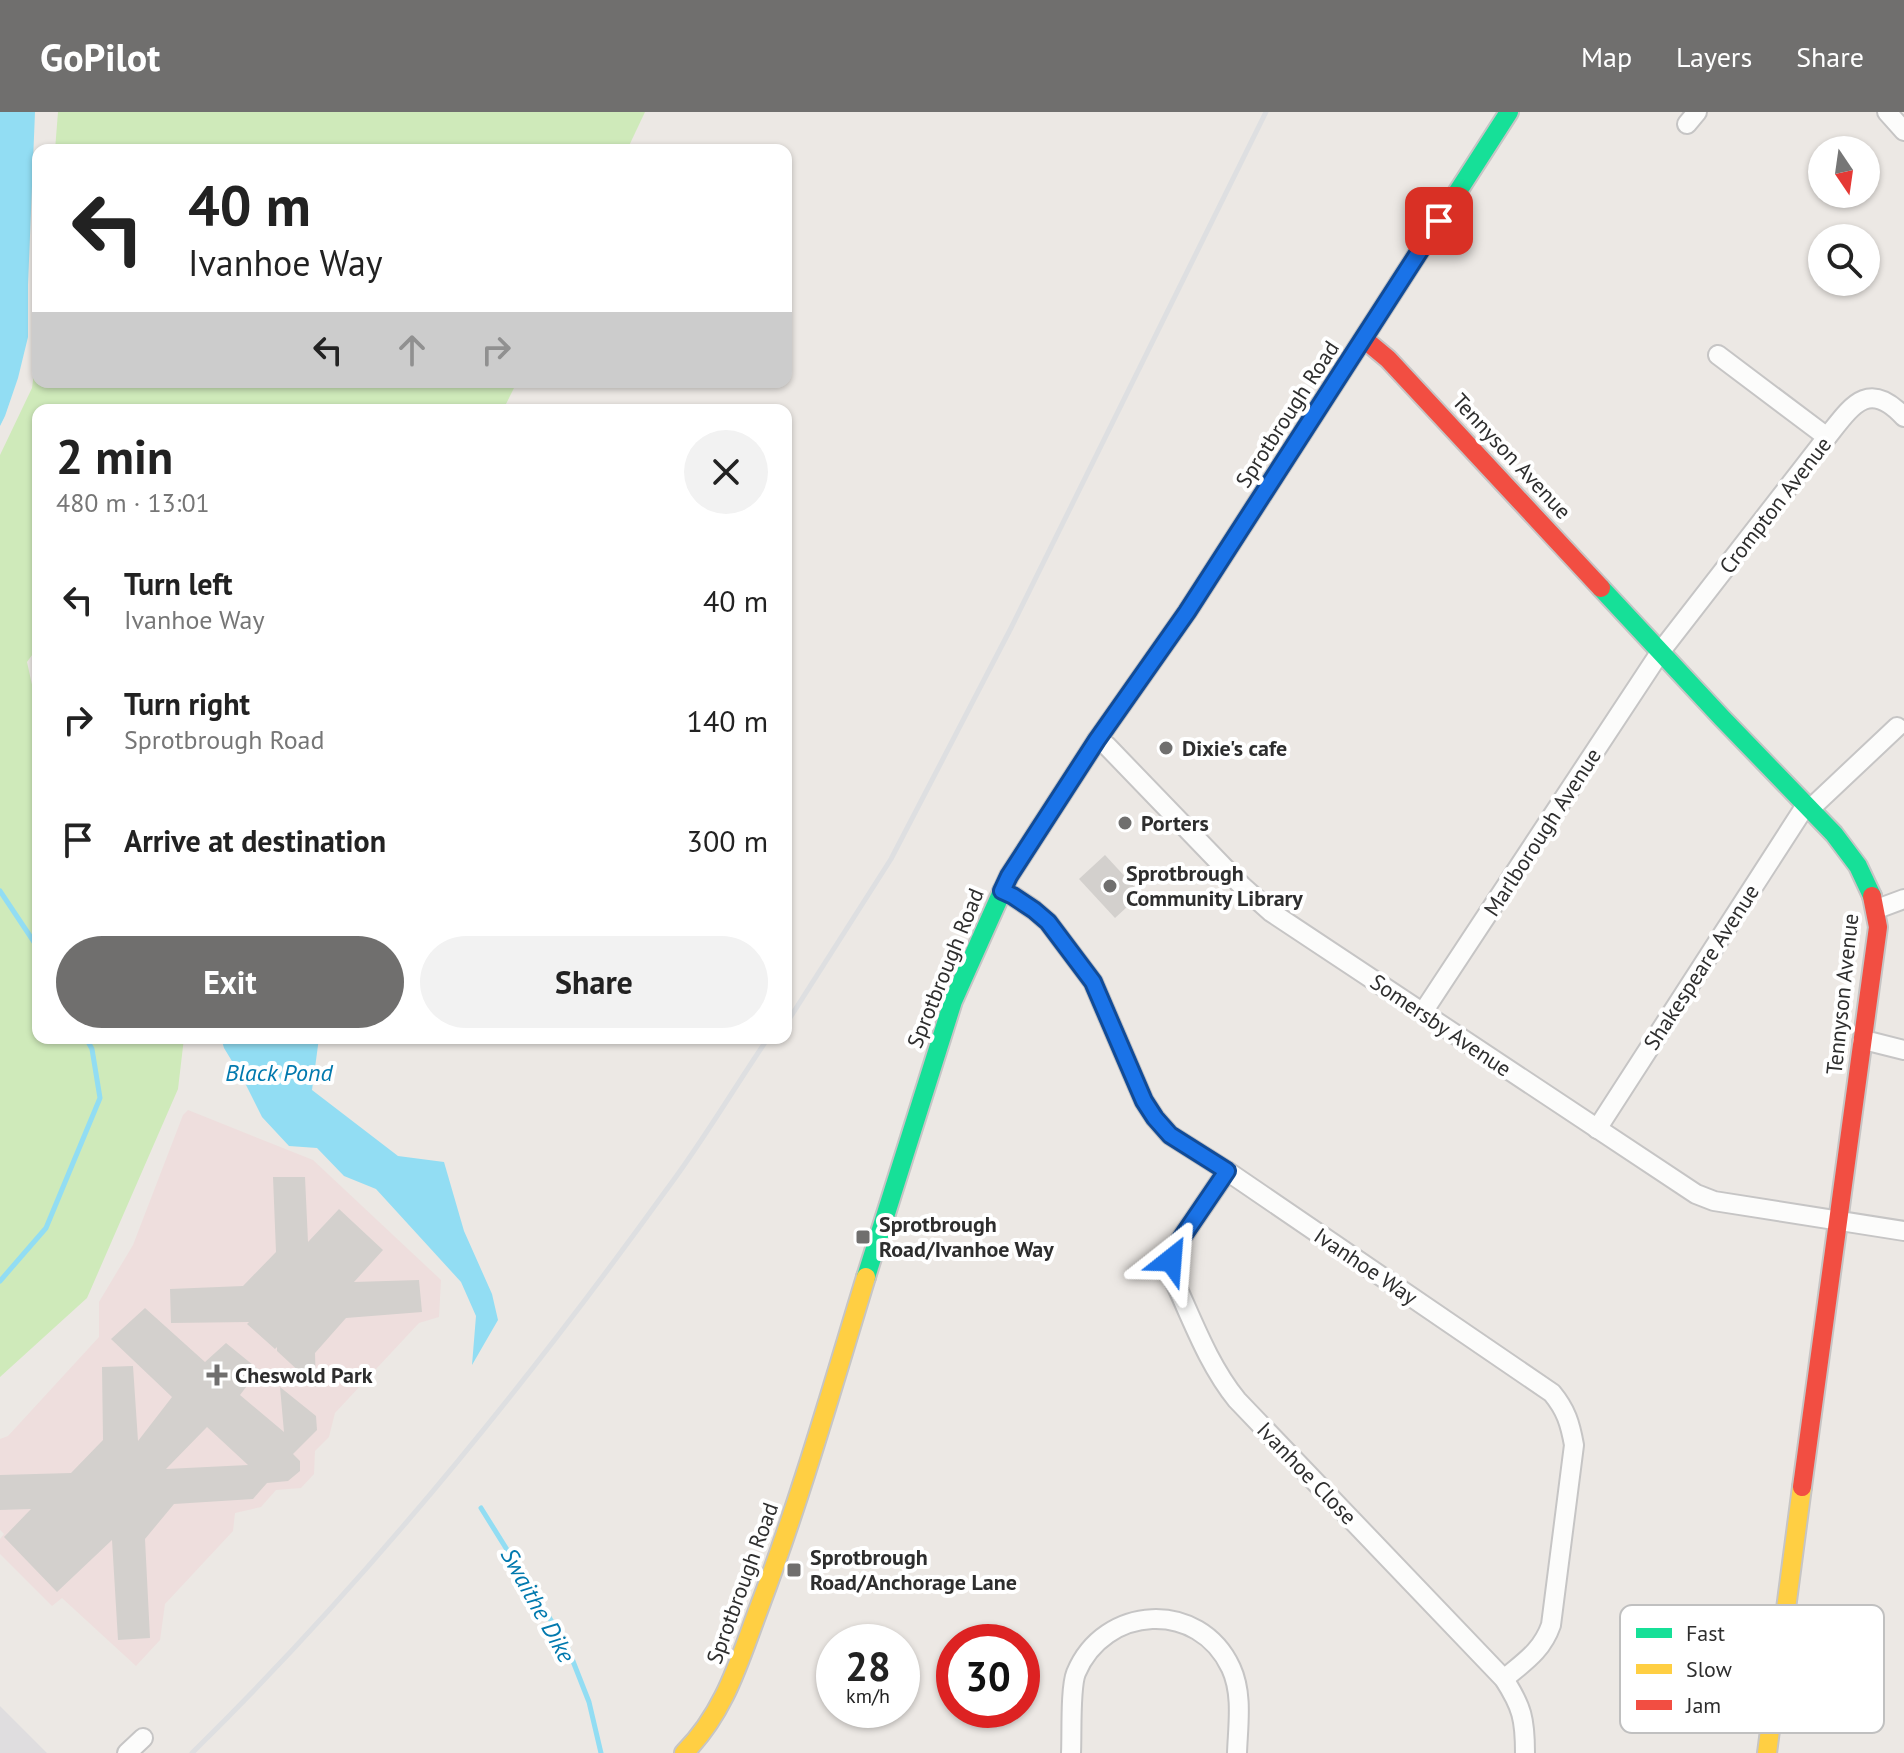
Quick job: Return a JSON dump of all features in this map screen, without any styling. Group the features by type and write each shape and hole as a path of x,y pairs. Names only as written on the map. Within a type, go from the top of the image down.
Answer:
{"street":[{"name":"Sprotbrough Road","path":"684,1753 699,1738 726,1696 788,1532 953,1001 1009,876 1097,740 1187,612 1509,112"},
{"path":"1887,112 1904,131"},
{"name":"Tennyson Avenue","path":"1364,339 1388,359 1808,807 1849,852 1872,891 1878,927 1786,1605"},
{"path":"1718,355 1827,437"},
{"name":"Crompton Avenue","path":"1661,651 1854,404 1867,398 1902,408"},
{"name":"Marlborough Avenue","path":"1423,1012 1661,651"},
{"name":"Shakespeare Avenue","path":"1597,1129 1808,807 1897,727"},
{"name":"Somersby Avenue","path":"1097,740 1107,746 1271,912 1696,1194 1714,1201 1904,1231"},
{"name":"Ivanhoe Way","path":"1002,891 1048,922 1093,982 1144,1101 1170,1135 1552,1393 1564,1408 1574,1445 1551,1625 1540,1649 1504,1679"},
{"path":"1877,909 1904,899"},
{"path":"1862,1042 1904,1050"},
{"name":"Ivanhoe Close","path":"1227,1171 1174,1249 1171,1260 1171,1274 1214,1366 1237,1400 1504,1679 1522,1713 1525,1753"},
{"path":"1071,1753 1074,1677 1083,1659 1094,1644 1110,1632 1149,1618 1169,1619 1189,1626 1219,1649 1229,1664 1236,1682 1237,1753"},
{"name":"Tennyson Avenue","path":"1767,1753 1770,1733"},
{"path":"127,1753 143,1738"}],"shaded area":[{"name":"Cheswold Park","path":"188,1110 313,1160 441,1280 439,1317 419,1323 335,1413 329,1437 315,1451 314,1474 301,1488 276,1490 261,1507 235,1513 233,1531 165,1604 160,1640 136,1666 62,1598 52,1606 0,1554 0,1539 4,1534 0,1530 0,1439 8,1436 99,1337 99,1302 133,1245 183,1115"},
{"path":"0,1706 47,1753 0,1753"}],"green space":[{"path":"58,112 645,112 630,144 55,144"},
{"path":"32,388 514,388 506,404 32,404 32,655 27,662 32,685 32,1044 183,1044 178,1089 87,1298 0,1377 0,455"}],"water":[{"path":"0,112 35,112 28,337 18,378 0,426"},
{"name":"Black Pond","path":"223,1044 318,1044 312,1090 398,1156 444,1162 464,1231 492,1294 498,1320 472,1365 476,1316 461,1282 376,1189 344,1176 317,1148 289,1146 262,1117"}],"building":[{"name":"Sprotbrough Community Library","path":"1105,855 1141,894 1115,918 1079,879"},
{"path":"273,1177 305,1177 308,1242 339,1209 383,1250 354,1282 419,1280 422,1312 346,1318 315,1353 316,1387 277,1351 277,1347 275,1349 247,1324 249,1322 171,1323 170,1289 243,1286 276,1252"},
{"path":"145,1308 205,1362 226,1343 259,1370 240,1395 284,1432 280,1387 316,1416 317,1430 293,1454 300,1461 300,1471 288,1481 267,1483 253,1499 174,1504 145,1539 150,1638 118,1640 112,1540 57,1592 4,1537 31,1509 0,1510 0,1475 71,1473 103,1440 102,1367 133,1366 138,1441 172,1397 111,1339","holes":["207,1427 248,1465 166,1469"]}],"waterway":[{"path":"0,891 32,939"},
{"path":"0,1281 46,1228 100,1098 89,1044"},
{"name":"Swaithe Dike","path":"481,1508 567,1646 589,1702 601,1753"}],"railway":[{"path":"792,1015 891,859 1011,628 1266,112"},
{"path":"192,1753 382,1551 500,1410 680,1171 764,1044"}],"traffic: fast":[{"path":"1399,283 1509,112"},
{"path":"1601,588 1834,834 1858,866 1872,896"},
{"path":"866,1277 953,1001 1009,876 1040,828"}],"traffic: slow":[{"path":"1040,828 1187,612 1399,283"},
{"path":"684,1753 720,1703 745,1647 802,1485 866,1277"},
{"path":"1786,1605 1802,1487"},
{"path":"1767,1753 1770,1733"}],"traffic: jam":[{"path":"1364,339 1388,359 1601,588"},
{"path":"1802,1487 1878,927 1872,896"}],"place":[{"name":"Dixie's cafe","path":"1166,748"},
{"name":"Porters","path":"1125,823"},
{"name":"Sprotbrough Community Library","path":"1110,886"},
{"name":"Sprotbrough Road/Ivanhoe Way","path":"863,1237"},
{"name":"Cheswold Park","path":"217,1375"},
{"name":"Sprotbrough Road/Anchorage Lane","path":"794,1570"}],"route":[{"path":"1171,1260 1174,1249 1227,1171 1170,1135 1155,1118 1144,1101 1093,982 1048,922 1002,891 1097,740 1187,612 1439,221"}]}
